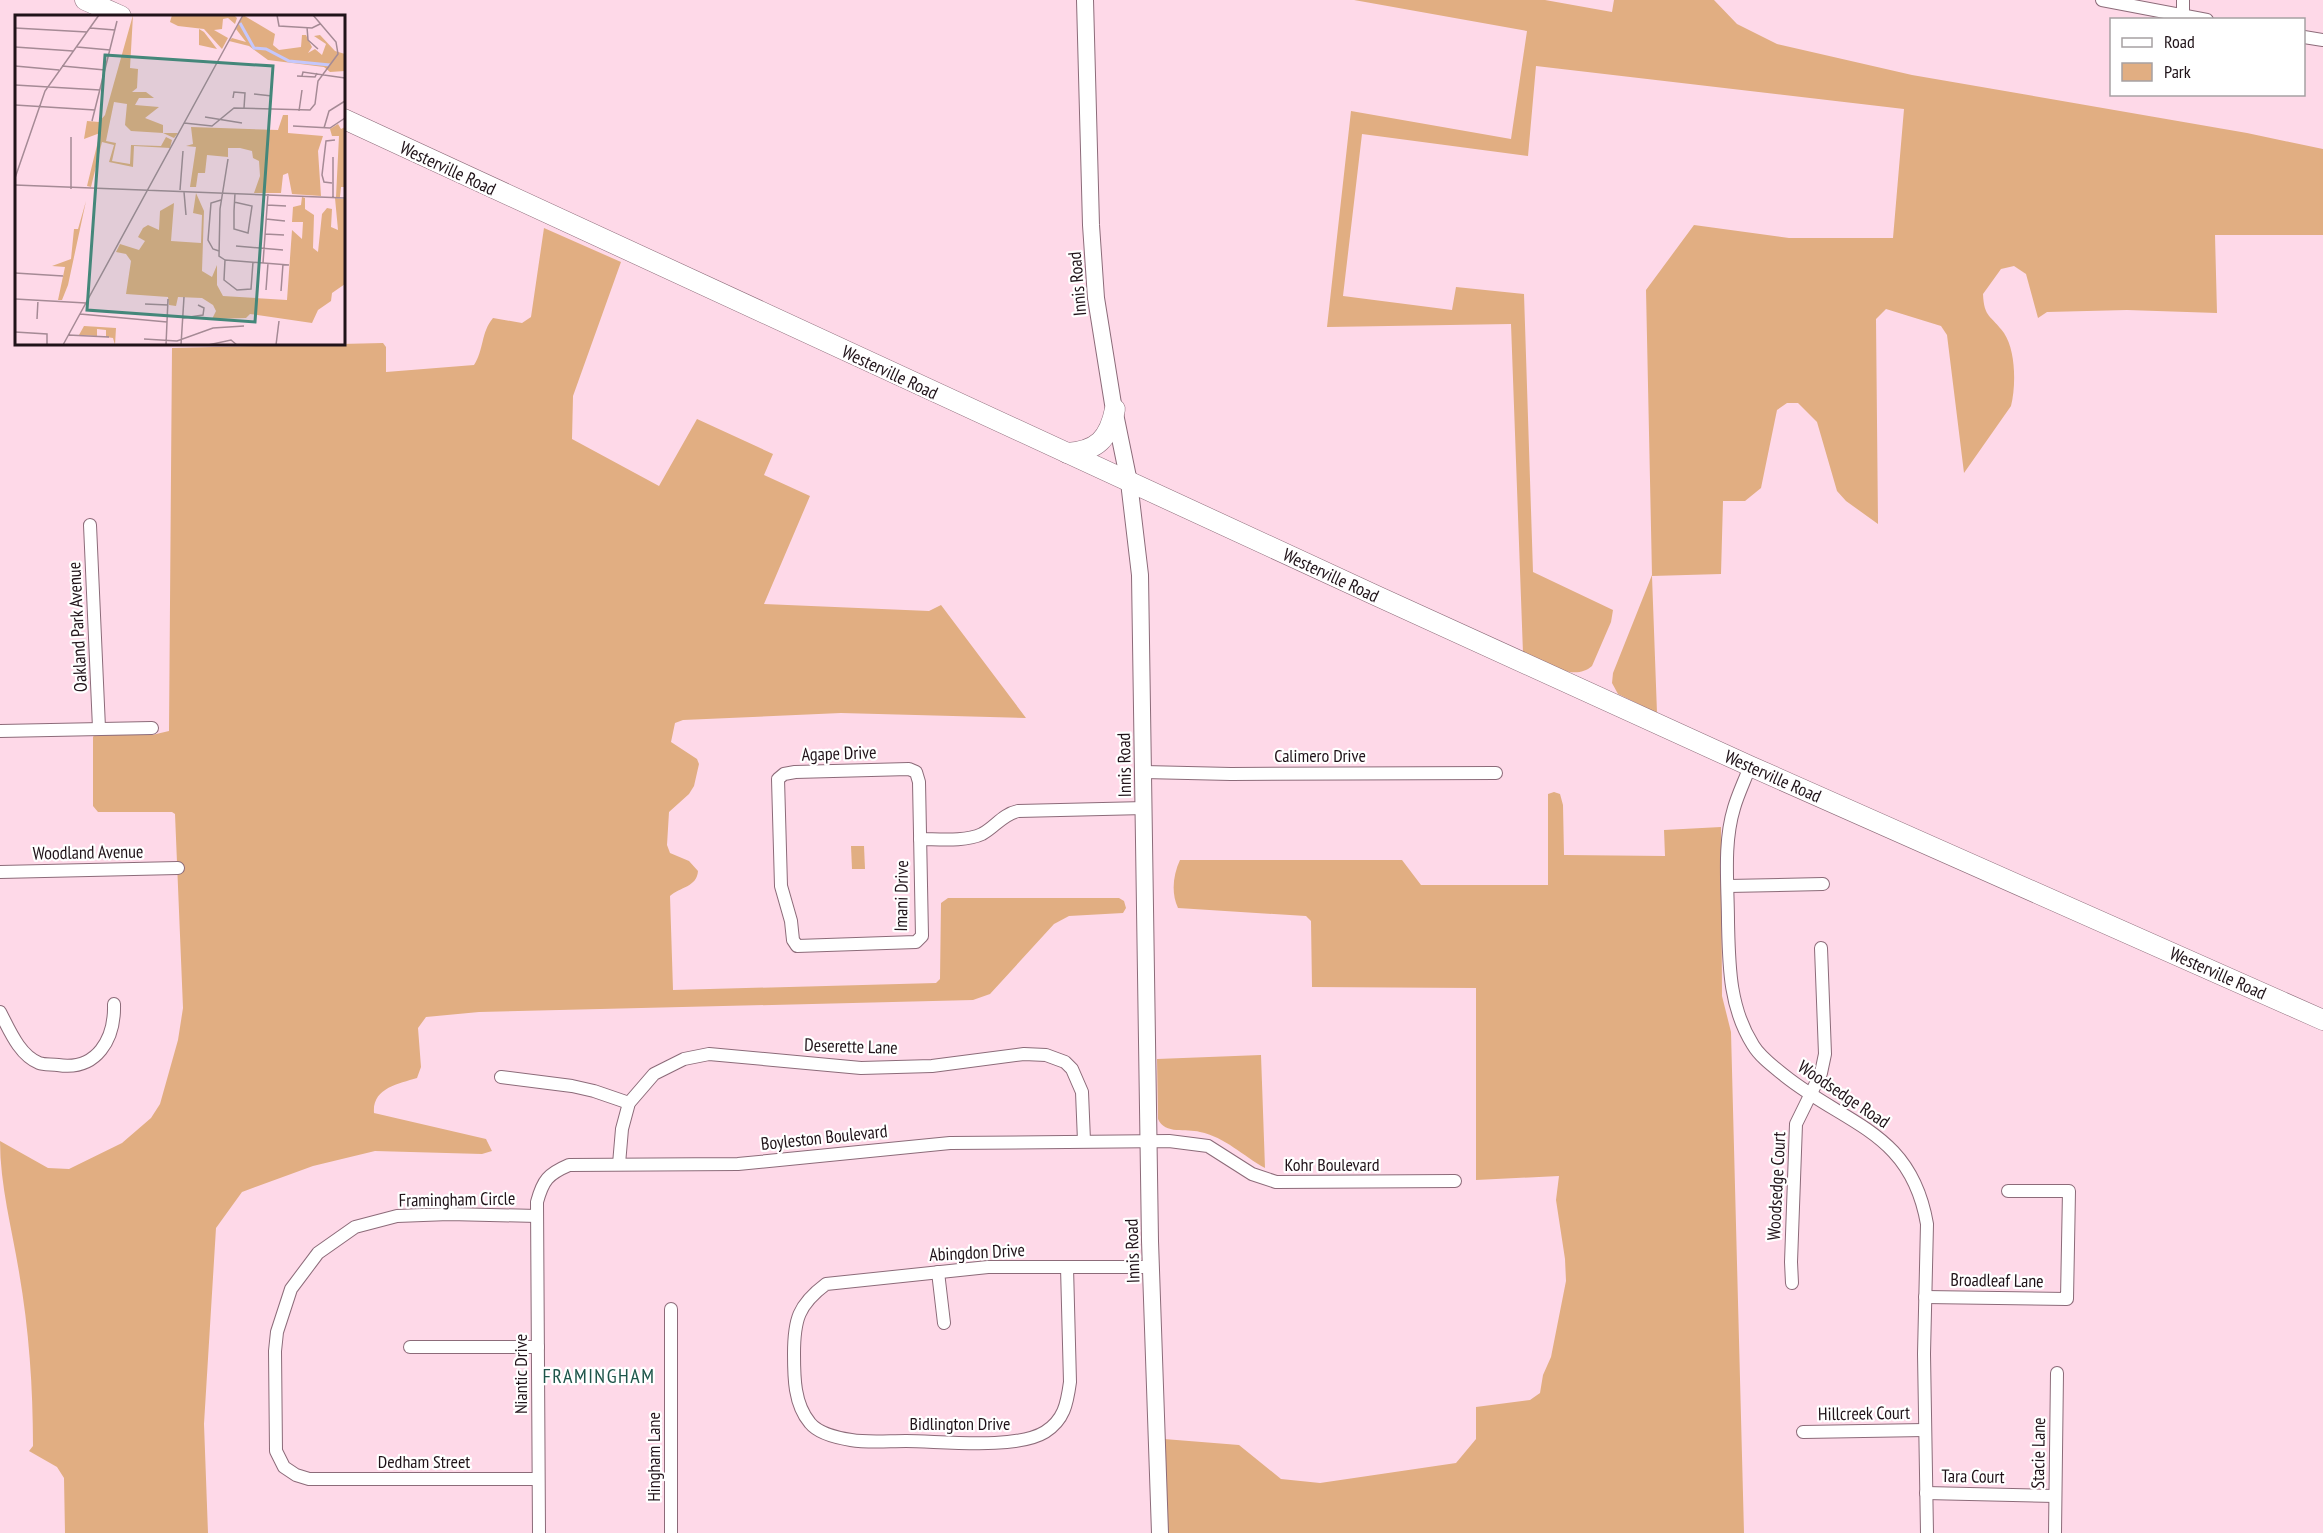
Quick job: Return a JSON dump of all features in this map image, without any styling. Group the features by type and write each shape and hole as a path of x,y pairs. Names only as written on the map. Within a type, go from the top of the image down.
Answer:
{"main road":[{"path":"85,0 119,15"},
{"name":"Innis Road","path":"1085,0 1091,225 1096,298 1114,409 1130,482 1140,575 1148,1142 1160,1533"},
{"name":"Westerville Road","path":"345,119 1750,766 2323,1020"},
{"path":"1067,453 1082,452 1093,448 1105,437 1111,426 1114,409"}],"street":[{"path":"2102,0 2197,18"},
{"path":"2183,0 2183,15"},
{"path":"2305,37 2323,40"},
{"name":"Oakland Park Avenue","path":"90,525 99,728"},
{"path":"0,731 152,728"},
{"name":"Woodsedge Road","path":"1750,766 1733,809 1728,854 1729,970 1731,991 1740,1019 1753,1046 1774,1067 1810,1093 1856,1120 1894,1151 1906,1165 1924,1205 1927,1224 1925,1297 1927,1533"},
{"name":"Agape Drive","path":"792,932 781,886 778,778 795,772 898,769 909,769 916,772 919,782 920,839"},
{"name":"Calimero Drive","path":"1144,772 1211,774 1496,773"},
{"name":"Imani Drive","path":"792,932 797,946 916,942 922,936 920,839 975,837 984,833 1007,814 1018,811 1144,807"},
{"name":"Woodland Avenue","path":"0,872 178,868"},
{"path":"1728,886 1823,884"},
{"name":"Woodsedge Court","path":"1792,1283 1796,1124 1821,1073 1825,1054 1821,948"},
{"path":"0,1012 25,1053 39,1063 64,1066 80,1064 93,1058 106,1044 115,1020 114,1004"},
{"name":"Deserette Lane","path":"619,1164 622,1130 629,1103 654,1074 684,1059 709,1054 861,1068 932,1066 1024,1054 1046,1055 1065,1062 1072,1069 1082,1092 1084,1142"},
{"path":"501,1077 594,1090 629,1103"},
{"name":"Kohr Boulevard","path":"1148,1142 1169,1141 1208,1146 1252,1174 1276,1182 1455,1181"},
{"name":"Boyleston Boulevard","path":"537,1216 537,1202 542,1185 553,1172 569,1165 738,1164 950,1143 1148,1142"},
{"name":"Broadleaf Lane","path":"1925,1297 2067,1299 2069,1191 2008,1191"},
{"name":"Framingham Circle","path":"309,1479 296,1475 285,1467 276,1451 276,1351 277,1332 291,1289 318,1253 355,1227 397,1216 449,1214 537,1216"},
{"name":"Niantic Drive","path":"537,1216 539,1533"},
{"name":"Abingdon Drive","path":"809,1297 826,1284 988,1267 1151,1267"},
{"name":"Bidlington Drive","path":"809,1297 798,1314 794,1336 794,1383 802,1412 811,1425 823,1432 851,1440 1013,1442 1042,1434 1059,1423 1068,1398 1070,1382 1067,1267"},
{"path":"938,1272 944,1323"},
{"name":"Hingham Lane","path":"671,1309 671,1533"},
{"path":"410,1347 538,1347"},
{"name":"Stacie Lane","path":"2055,1533 2057,1373"},
{"name":"Hillcreek Court","path":"1803,1432 1925,1430"},
{"name":"Dedham Street","path":"309,1479 538,1479"},
{"name":"Tara Court","path":"1926,1494 2055,1496"}],"green space":[{"path":"1354,0 1545,0 1612,12 1614,0 1714,0 1737,24 1777,44 1912,75 2247,133 2323,149 2323,235 2215,235 2217,313 2127,310 2047,312 2038,318 2026,274 2014,266 2001,269 1983,294 1989,316 2004,333 2011,349 2014,369 2013,398 2011,406 1964,473 1947,335 1941,326 1886,309 1876,319 1878,524 1846,501 1837,491 1817,422 1798,403 1787,403 1777,410 1761,488 1745,501 1723,501 1721,574 1652,576 1657,713 1618,694 1612,683 1613,673 1652,575 1646,290 1694,225 1789,238 1893,238 1904,109 1536,66 1528,156 1362,134 1343,296 1452,310 1456,287 1524,294 1533,572 1613,610 1611,622 1592,666 1584,671 1567,671 1523,653 1511,324 1327,327 1351,111 1511,139 1527,31"},
{"path":"544,228 621,262 573,396 572,439 659,486 697,419 773,454 764,475 810,496 764,604 929,611 941,605 1026,718 841,713 683,720 675,723 671,742 697,759 699,764 694,786 689,794 669,812 667,845 670,853 689,861 698,871 691,884 670,896 673,990 936,983 940,979 941,903 948,898 1119,898 1124,901 1126,908 1123,913 1069,916 1054,924 990,994 973,1000 479,1012 426,1017 418,1028 421,1067 417,1078 388,1088 377,1098 374,1113 486,1139 492,1151 482,1154 375,1151 313,1166 242,1192 216,1228 204,1424 208,1533 65,1533 64,1478 57,1467 29,1451 33,1446 33,1424 28,1337 4,1190 0,1141 48,1168 69,1169 122,1143 151,1118 160,1104 178,1040 183,1008 175,814 172,812 98,812 93,806 93,737 96,732 152,735 169,731 172,348 383,343 386,347 386,372 474,365 480,353 486,329 493,318 522,323 531,317"},
{"path":"1554,792 1560,794 1563,805 1564,855 1665,856 1664,830 1721,827 1722,996 1731,1032 1744,1533 1166,1533 1164,1439 1239,1445 1281,1479 1320,1483 1456,1463 1476,1439 1476,1407 1530,1400 1540,1393 1543,1375 1551,1357 1566,1281 1556,1200 1559,1176 1476,1180 1476,988 1312,987 1311,921 1306,916 1178,908 1174,896 1174,884 1180,860 1402,860 1421,885 1548,885 1548,794"},
{"path":"851,846 864,846 865,869 852,869"},
{"path":"1261,1055 1265,1168 1234,1147 1209,1134 1171,1129 1161,1124 1158,1119 1157,1059"}],"district":[{"name":"FRAMINGHAM","path":"599,1376"}]}
